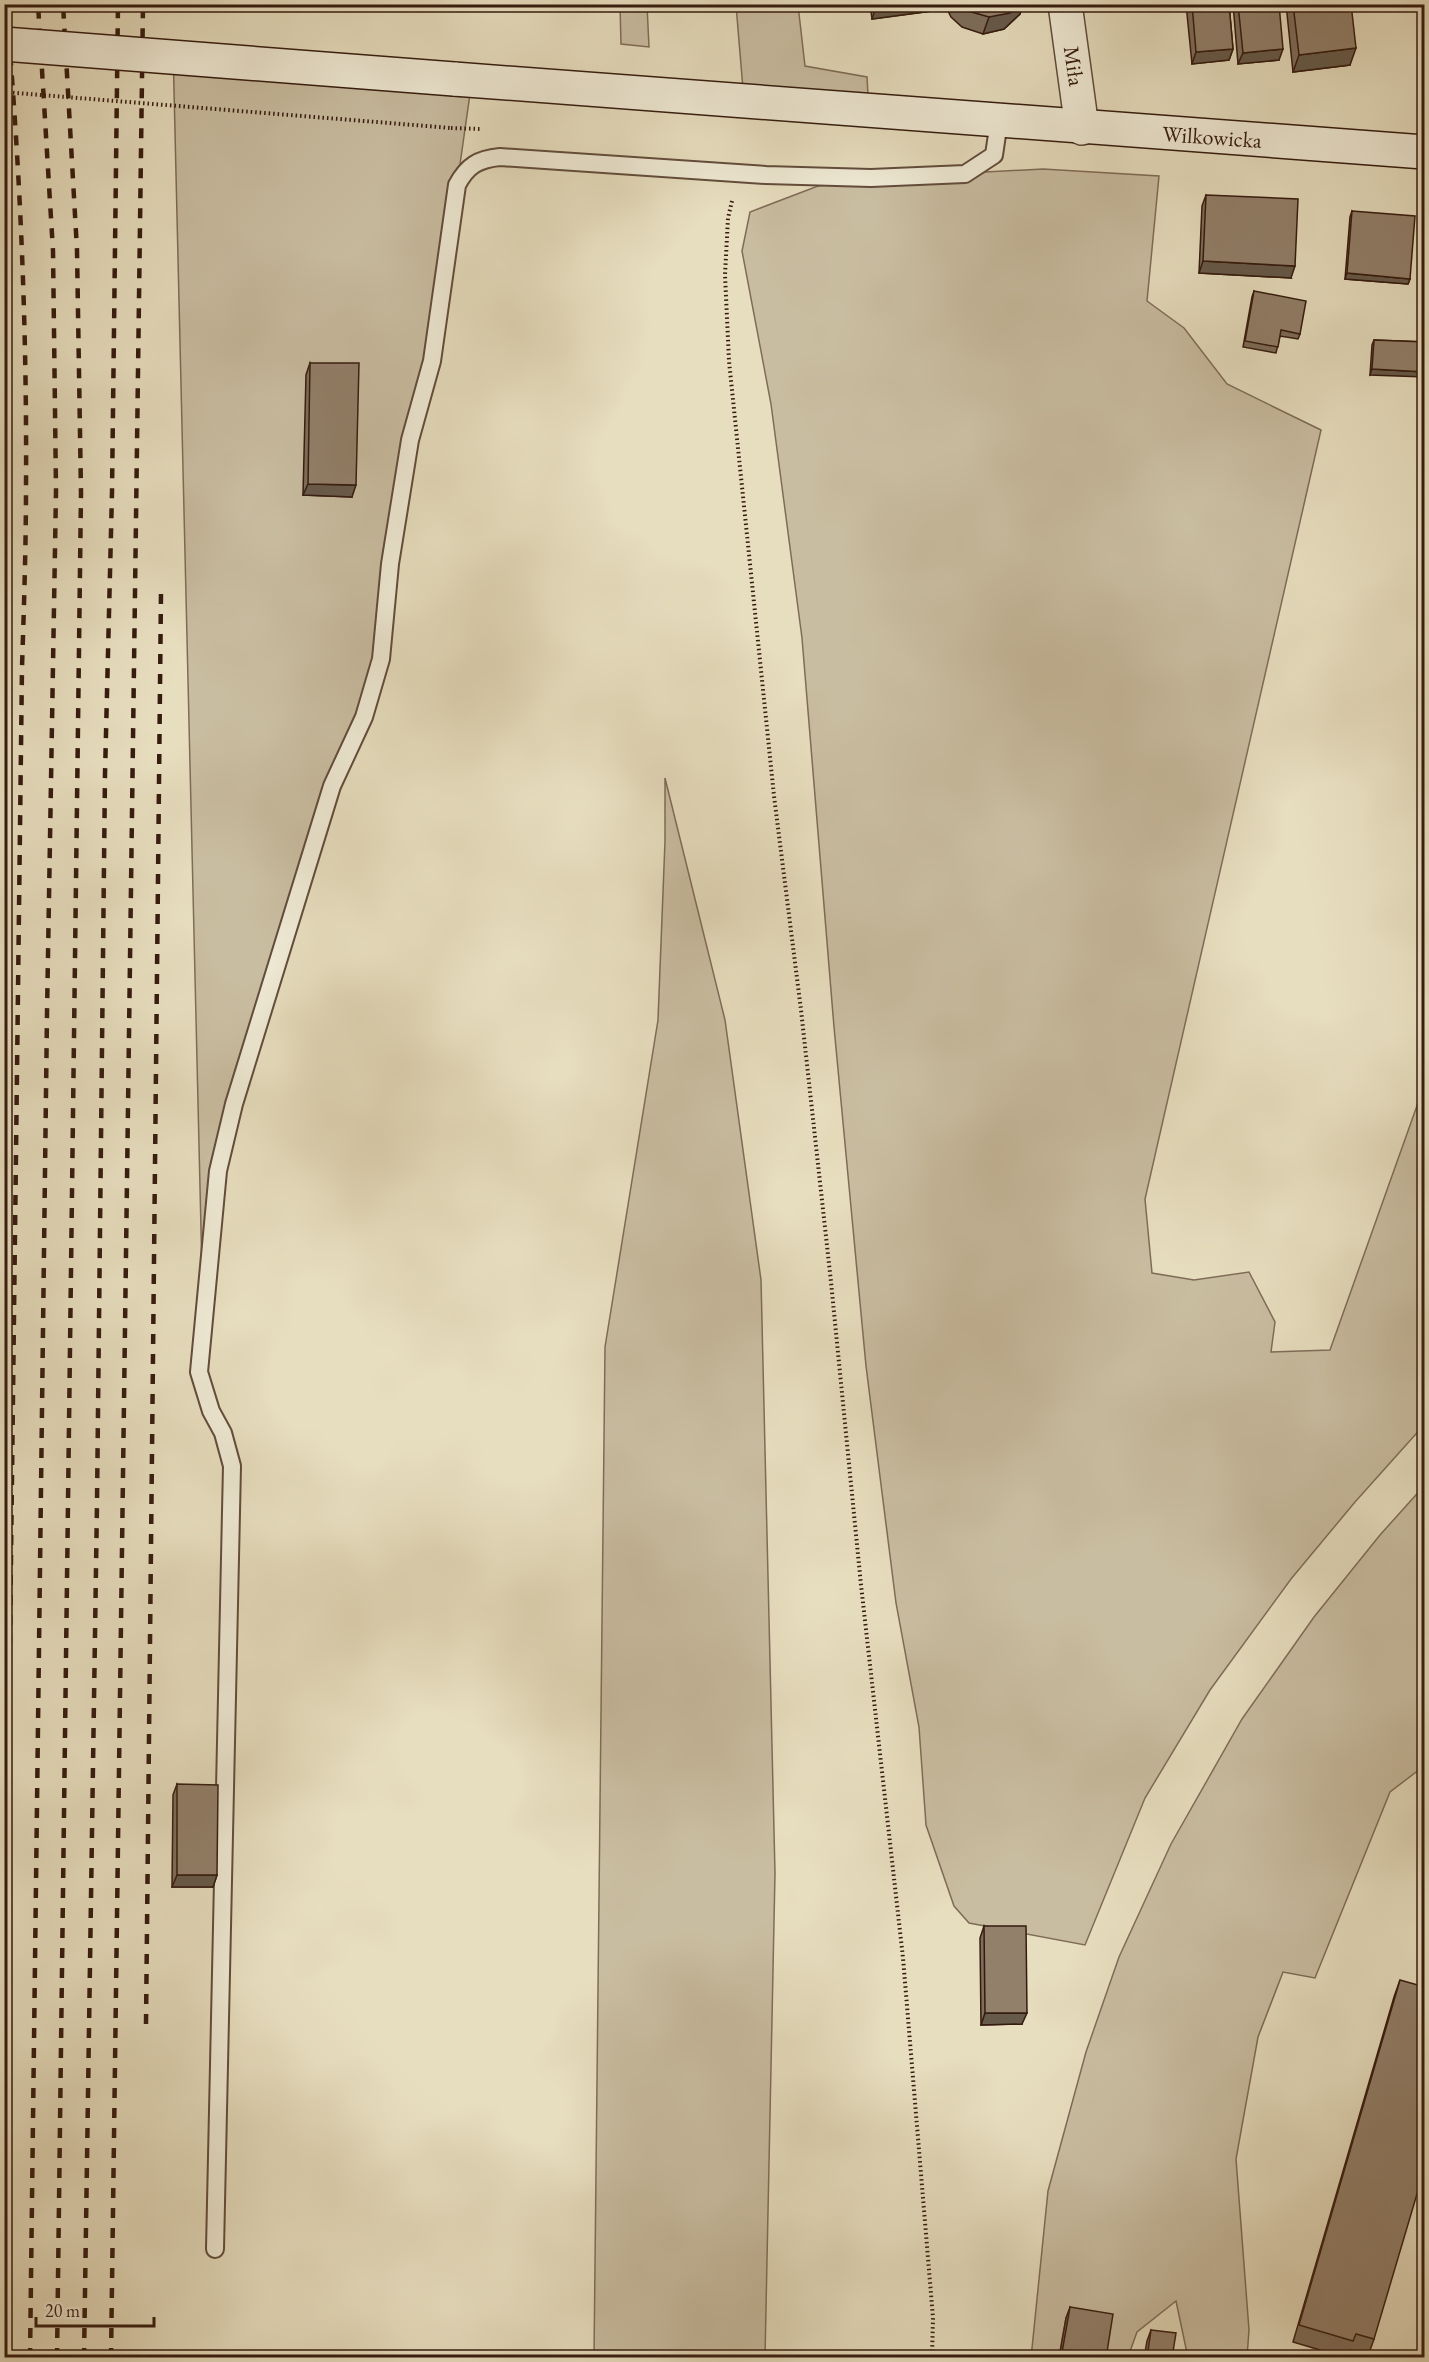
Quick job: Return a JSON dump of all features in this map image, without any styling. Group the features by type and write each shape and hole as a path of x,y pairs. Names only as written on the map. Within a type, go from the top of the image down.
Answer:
{"main road":[{"name":"Miła","path":"1065,4 1082,128"},
{"name":"Wilkowicka","path":"4,44 1082,128 1425,152"}],"lane":[{"path":"215,2250 231,1466 223,1433 211,1411 200,1372 218,1171 234,1104 332,786 364,717 381,659 390,564 410,440 432,361 457,185 465,170 474,164 483,159 500,157 740,173 871,178 965,174 994,154 999,121"}],"path":[{"path":"4,92 451,128"},
{"path":"740,173 728,218 725,274 729,361 774,796 806,1058 903,1958 933,2318 932,2358"}],"shaded area":[{"path":"620,5 647,5 649,47 621,44"},
{"path":"736,5 798,5 805,66 867,77 869,113 744,101"},
{"path":"173,47 472,80 432,361 381,659 332,786 234,1104 203,1314"},
{"path":"1043,169 1159,176 1147,301 1184,328 1227,384 1321,430 1145,1199 1152,1273 1194,1280 1249,1272 1275,1322 1271,1352 1330,1350 1424,1086 1424,1425 1355,1502 1291,1579 1210,1690 1145,1798 1085,1945 969,1923 954,1906 926,1825 919,1727 896,1603 866,1366 834,1027 802,638 771,404 742,251 750,212 818,186 871,178"},
{"path":"665,778 725,1020 761,1280 775,1873 765,2357 594,2357 605,1347 658,1020 665,841"},
{"path":"1424,1486 1424,1761 1420,1769 1390,1792 1315,1978 1283,1972 1258,2037 1236,2159 1249,2330 1247,2357 1186,2357 1176,2301 1137,2332 1128,2357 1104,2357 1066,2318 1059,2357 1031,2358 1048,2191 1086,2052 1119,1957 1171,1844 1242,1719 1314,1617 1380,1535"}],"building":[{"path":"962,4 1018,4 1010,13 989,17 968,11"},
{"path":"1192,4 1229,4 1233,49 1196,52"},
{"path":"1238,4 1279,4 1283,49 1243,53"},
{"path":"1293,4 1351,4 1356,48 1299,55"},
{"path":"1206,195 1298,199 1295,266 1203,261"},
{"path":"1352,211 1415,216 1410,279 1347,273"},
{"path":"1254,291 1306,301 1300,334 1281,330 1278,347 1245,341"},
{"path":"1374,340 1425,342 1425,372 1372,369"},
{"path":"310,363 359,363 356,485 308,484"},
{"path":"177,1784 218,1785 217,1875 177,1875"},
{"path":"984,1926 1026,1926 1027,2013 985,2013"},
{"path":"1400,1980 1425,1987 1425,2167 1374,2339 1356,2334 1353,2341 1299,2325"},
{"path":"1070,2307 1113,2314 1106,2358 1061,2358"},
{"path":"1151,2330 1176,2333 1172,2358 1147,2358"}],"railway":[{"path":"4,2125 26,485 22,244 6,4"},
{"path":"30,2358 56,490 53,251 38,4"},
{"path":"57,2358 81,493 77,250 63,4"},
{"path":"84,2358 105,774 112,492 118,4"},
{"path":"111,2358 143,4"},
{"path":"146,2024 161,592"}]}
